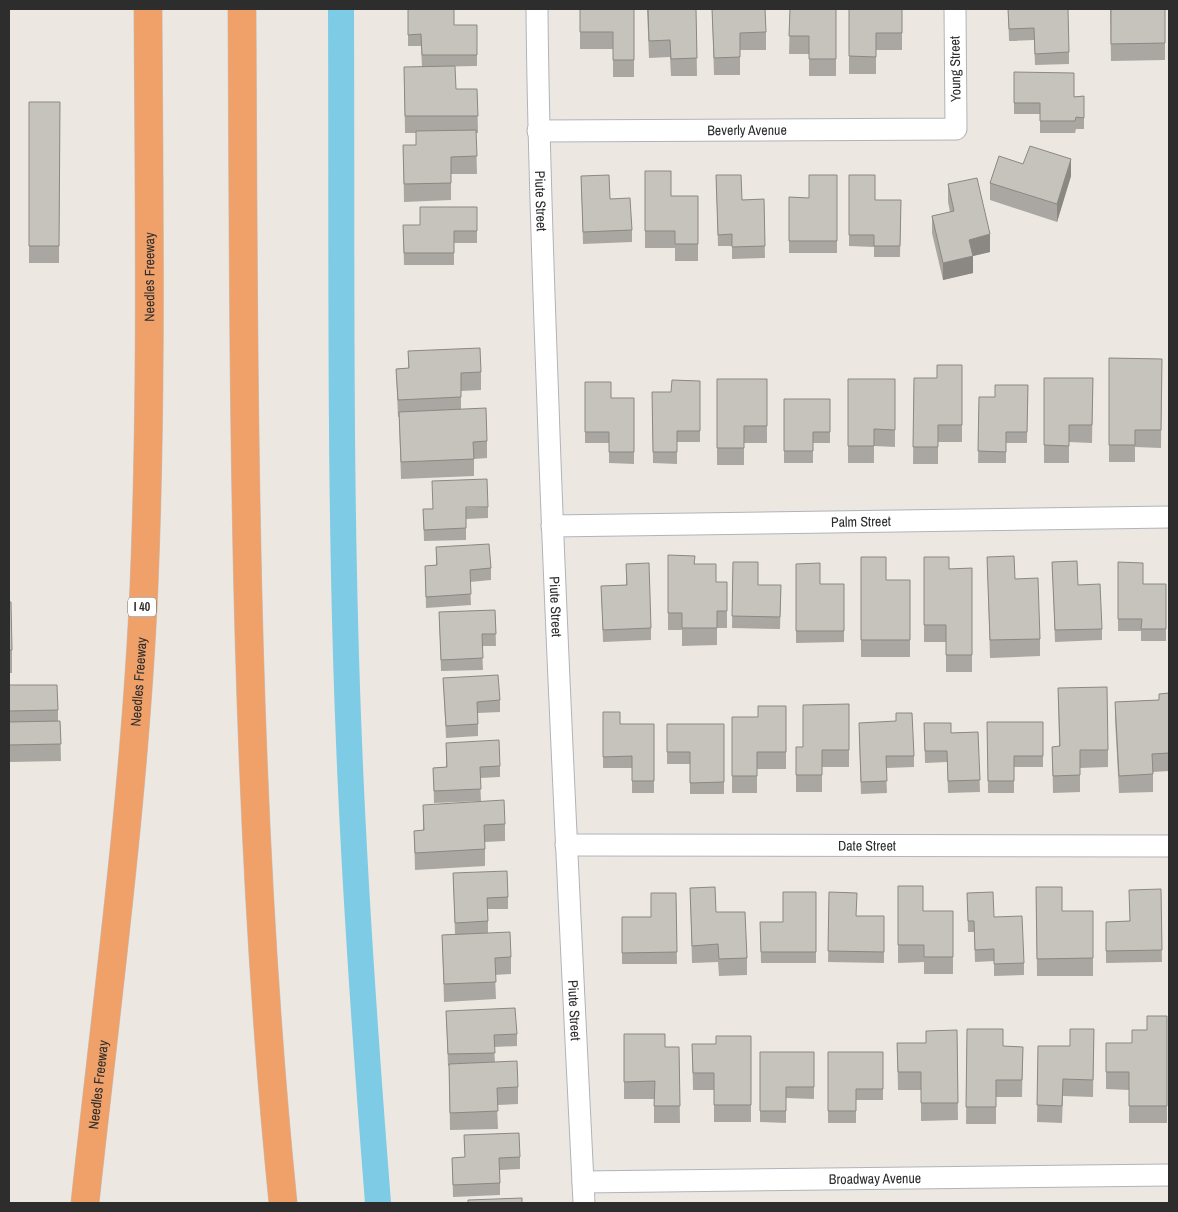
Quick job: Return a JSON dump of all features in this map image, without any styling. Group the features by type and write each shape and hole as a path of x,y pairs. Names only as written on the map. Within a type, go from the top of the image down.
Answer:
{"highway":[{"name":"Needles Freeway","path":"85,1203 123,859 144,589 150,312 148,9"},
{"path":"242,9 246,455 253,778 261,933 283,1203"}],"street":[{"name":"Piute Street","path":"537,9 538,131 552,526 584,1203"},
{"name":"Young Street","path":"955,9 956,129"},
{"name":"Beverly Avenue","path":"538,131 956,129"},
{"name":"Palm Street","path":"552,526 1169,517"},
{"name":"Date Street","path":"566,845 1169,846"},
{"name":"Broadway Avenue","path":"583,1182 1169,1175"}],"building":[{"path":"408,9 454,9 454,25 477,25 477,55 422,55 421,34 408,35"},
{"path":"580,9 634,9 634,60 613,60 613,32 580,32"},
{"path":"648,9 696,9 697,58 671,59 670,40 649,41"},
{"path":"712,9 765,9 766,32 740,33 740,57 714,58"},
{"path":"790,9 836,9 836,59 809,59 809,36 789,36"},
{"path":"849,9 902,9 902,33 876,33 876,57 849,56"},
{"path":"1008,9 1068,9 1069,52 1035,54 1034,28 1009,29"},
{"path":"1111,9 1165,9 1165,43 1111,44"},
{"path":"455,66 456,89 477,89 478,116 405,116 404,67"},
{"path":"1014,72 1074,73 1074,97 1084,96 1084,118 1076,117 1075,121 1040,121 1040,103 1014,103"},
{"path":"29,102 60,102 59,246 29,246"},
{"path":"476,130 477,156 451,157 451,183 404,184 403,145 416,145 416,131"},
{"path":"1030,146 1071,159 1057,204 990,183 999,156 1023,164"},
{"path":"645,171 671,171 671,196 698,196 698,244 675,244 675,231 645,231"},
{"path":"609,175 610,199 630,198 632,230 583,232 581,176"},
{"path":"716,175 741,175 742,200 764,199 765,246 732,247 732,234 718,235"},
{"path":"809,175 837,175 837,241 789,241 789,197 809,198"},
{"path":"849,175 875,175 875,200 901,200 900,246 874,246 874,235 849,235"},
{"path":"977,178 990,234 969,240 973,256 943,263 932,216 954,211 948,184"},
{"path":"420,207 477,207 477,231 454,231 454,253 404,253 403,225 420,225"},
{"path":"480,348 481,372 461,373 461,397 398,400 396,369 409,368 408,351"},
{"path":"1109,358 1162,359 1161,430 1135,430 1135,445 1109,445"},
{"path":"937,365 962,365 962,425 938,425 938,447 913,447 914,378 937,378"},
{"path":"1044,378 1093,378 1092,425 1069,425 1069,446 1044,445"},
{"path":"717,379 767,379 767,426 744,426 744,448 717,448"},
{"path":"848,379 895,379 895,430 874,429 874,446 848,446"},
{"path":"672,380 700,381 700,431 677,431 677,452 653,452 652,392 671,392"},
{"path":"585,382 611,382 611,398 634,398 634,452 609,452 609,432 585,432"},
{"path":"995,385 1028,385 1027,432 1006,432 1006,452 978,451 979,397 995,397"},
{"path":"784,399 830,399 830,432 813,432 813,451 784,451"},
{"path":"486,408 487,441 473,442 474,459 401,462 399,412"},
{"path":"487,479 488,507 466,507 466,528 424,530 423,509 433,509 432,481"},
{"path":"489,544 491,568 470,570 471,594 426,597 425,566 437,565 436,547"},
{"path":"668,555 695,556 694,564 716,564 716,582 727,582 727,611 717,611 717,628 682,628 682,613 668,613"},
{"path":"1014,556 1015,579 1038,578 1040,639 990,640 987,557"},
{"path":"861,557 886,557 886,580 910,580 910,640 861,640"},
{"path":"924,557 949,557 949,569 972,568 972,655 946,655 946,625 924,625"},
{"path":"1077,561 1078,585 1100,584 1102,629 1055,630 1052,562"},
{"path":"733,562 758,562 758,585 781,585 780,617 732,616"},
{"path":"1118,562 1143,563 1143,584 1166,584 1166,629 1141,629 1142,619 1118,619"},
{"path":"649,563 651,628 603,630 601,586 627,585 626,564"},
{"path":"820,563 820,584 844,584 844,631 796,631 796,564"},
{"path":"9,602 11,602 12,650 9,650"},
{"path":"495,610 496,634 482,634 483,658 441,660 439,612"},
{"path":"498,675 500,700 477,702 478,724 446,726 443,678"},
{"path":"9,685 57,685 58,710 9,711"},
{"path":"1107,687 1108,750 1080,750 1080,775 1053,776 1052,747 1060,746 1058,688"},
{"path":"1169,693 1169,753 1152,754 1153,774 1119,776 1115,702 1159,700 1159,694"},
{"path":"849,704 849,750 822,750 822,775 796,775 796,747 803,747 803,705"},
{"path":"758,706 786,706 786,752 757,752 757,776 732,776 732,717 758,717"},
{"path":"603,712 620,712 620,724 654,724 654,781 632,781 632,756 603,757"},
{"path":"896,713 912,713 914,756 886,756 887,781 861,782 859,723 896,721"},
{"path":"60,721 61,744 9,745 9,722"},
{"path":"987,722 1043,722 1043,756 1014,756 1014,781 988,781"},
{"path":"924,723 951,723 951,733 978,732 980,780 948,781 947,751 925,751"},
{"path":"667,724 724,724 724,782 690,783 690,752 667,752"},
{"path":"499,740 500,766 480,767 481,789 434,791 433,768 447,767 446,743"},
{"path":"504,800 505,824 484,825 485,849 415,853 414,831 424,830 423,805"},
{"path":"507,871 508,897 487,898 488,921 455,923 453,873"},
{"path":"898,886 923,886 923,911 953,911 953,957 924,957 924,945 898,945"},
{"path":"715,887 716,912 745,912 747,958 719,959 718,944 692,946 690,888"},
{"path":"1036,887 1062,887 1062,911 1093,911 1093,958 1037,959"},
{"path":"1161,889 1162,950 1106,951 1106,922 1130,921 1129,890"},
{"path":"783,892 816,892 816,952 761,952 760,922 783,922"},
{"path":"829,892 857,893 856,916 884,916 884,952 828,951"},
{"path":"993,892 994,917 1022,916 1024,963 994,964 994,949 975,950 974,921 968,921 967,893"},
{"path":"651,893 676,893 677,952 622,953 622,917 651,917"},
{"path":"510,932 511,957 495,958 496,982 444,984 442,935"},
{"path":"515,1008 517,1034 494,1035 495,1053 448,1054 446,1011"},
{"path":"1147,1016 1167,1016 1167,1106 1129,1106 1129,1072 1106,1072 1106,1043 1132,1043 1132,1030 1147,1030"},
{"path":"967,1029 1003,1029 1003,1046 1023,1047 1022,1080 996,1080 996,1107 966,1107"},
{"path":"1070,1029 1094,1029 1093,1080 1063,1079 1062,1106 1037,1105 1038,1046 1070,1046"},
{"path":"957,1030 958,1103 921,1103 921,1072 898,1072 897,1043 926,1043 926,1031"},
{"path":"624,1034 665,1034 665,1047 679,1047 680,1106 654,1106 655,1081 624,1082"},
{"path":"716,1036 751,1036 751,1105 714,1105 714,1073 693,1073 692,1044 716,1044"},
{"path":"760,1052 814,1052 814,1087 786,1087 786,1111 760,1111"},
{"path":"828,1052 883,1052 883,1089 856,1089 856,1111 828,1111"},
{"path":"517,1061 518,1087 497,1088 498,1111 450,1113 449,1064"},
{"path":"519,1133 520,1157 499,1158 500,1183 453,1185 452,1158 465,1157 464,1135"},
{"path":"522,1198 522,1203 468,1203 468,1200"}],"waterway":[{"path":"341,9 342,376 346,650 351,800 378,1203"}]}
